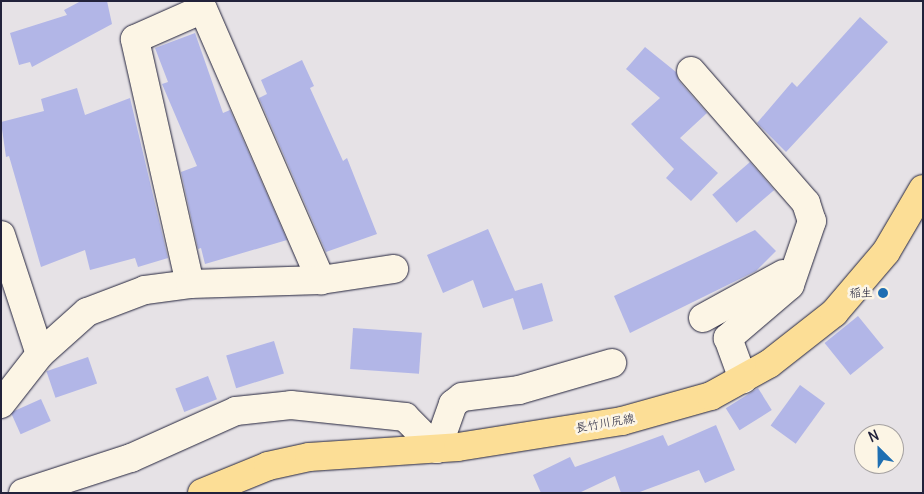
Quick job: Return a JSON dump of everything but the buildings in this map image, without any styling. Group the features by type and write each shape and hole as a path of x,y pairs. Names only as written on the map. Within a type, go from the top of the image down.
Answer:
{"main road":[{"name":"長竹川尻線","path":"205,492 268,466 309,457 437,449 622,422 689,404 743,379 793,348 852,294 886,252 923,189"}],"street":[{"path":"190,284 136,39 202,9 321,280"},
{"path":"690,71 806,203 812,221 790,286 728,338 743,379"},
{"path":"1,235 40,354"},
{"path":"703,318 771,282 796,265"},
{"path":"1,404 40,354 87,312 145,290 190,284 321,280 394,269"},
{"path":"23,493 131,458 236,411 291,405 405,417 437,449 453,404 462,397 520,390 612,363"}],"place":[{"name":"稲生","path":"883,293"}]}
